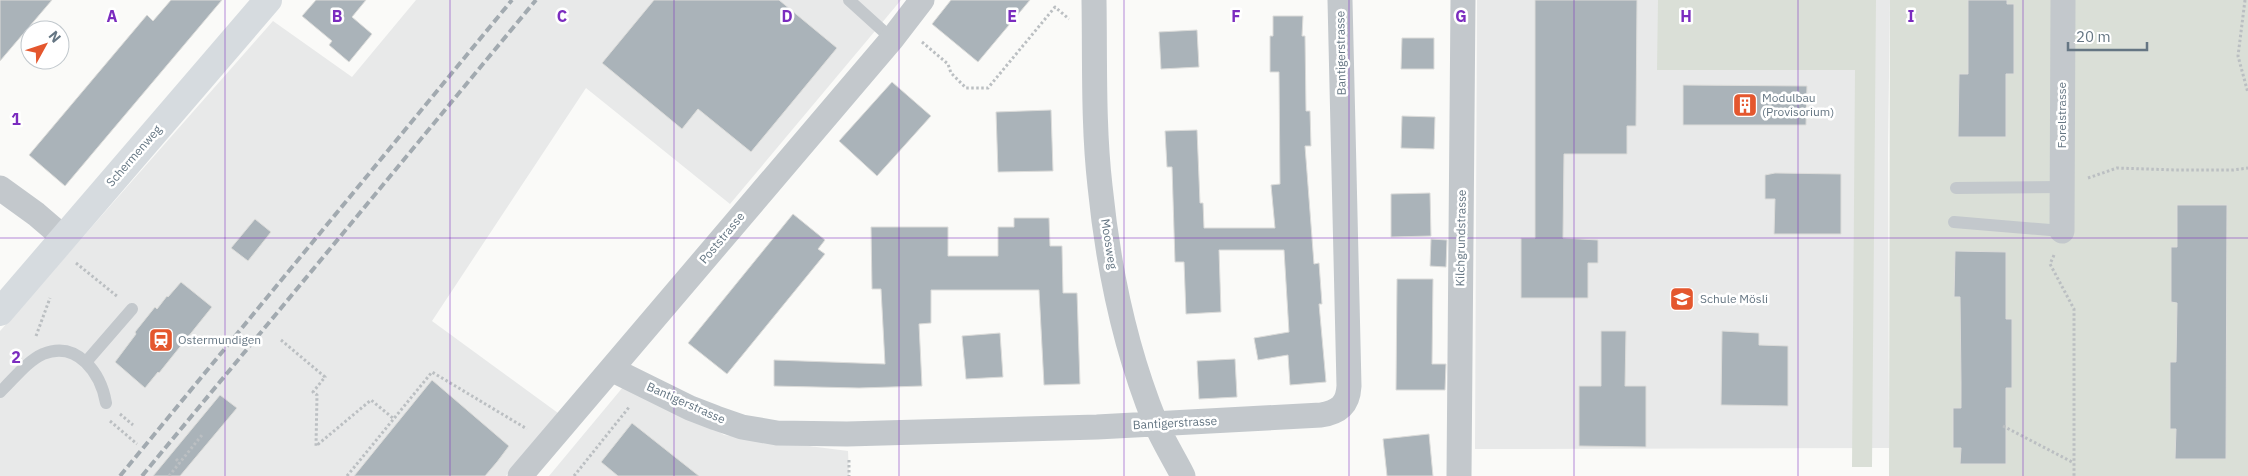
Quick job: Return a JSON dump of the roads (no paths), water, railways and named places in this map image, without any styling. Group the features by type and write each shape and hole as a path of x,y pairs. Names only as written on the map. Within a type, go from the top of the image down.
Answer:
{"street":[{"name":"Schermenweg","path":"0,312 69,249 268,0"},
{"name":"Poststrasse","path":"520,476 897,32 922,0"},
{"name":"Moosweg","path":"1094,0 1099,185 1108,246 1122,318 1139,380 1156,424 1183,476"},
{"name":"Bantigerstrasse","path":"611,369 716,418 742,427 777,433 847,434 1156,424 1321,415 1338,410 1347,400 1349,376 1340,0"},
{"name":"Kilchgrundstrasse","path":"1459,476 1464,0"},
{"name":"Forelstrasse","path":"2062,231 2063,0"},
{"path":"0,188 69,249"}],"lane":[{"path":"849,0 897,32"},
{"path":"1956,188 2062,187"},
{"path":"1954,222 2062,231"},
{"path":"86,362 132,309"},
{"path":"0,392 43,354 64,353 76,355 86,362 101,382 106,403"}],"railway":[{"path":"120,476 512,0"},
{"path":"142,476 536,0"}],"place":[{"name":"Modulbau (Provisorium)","path":"1745,105"},
{"name":"Schule Mösli","path":"1682,299"},
{"name":"Ostermundigen","path":"161,340"}]}
